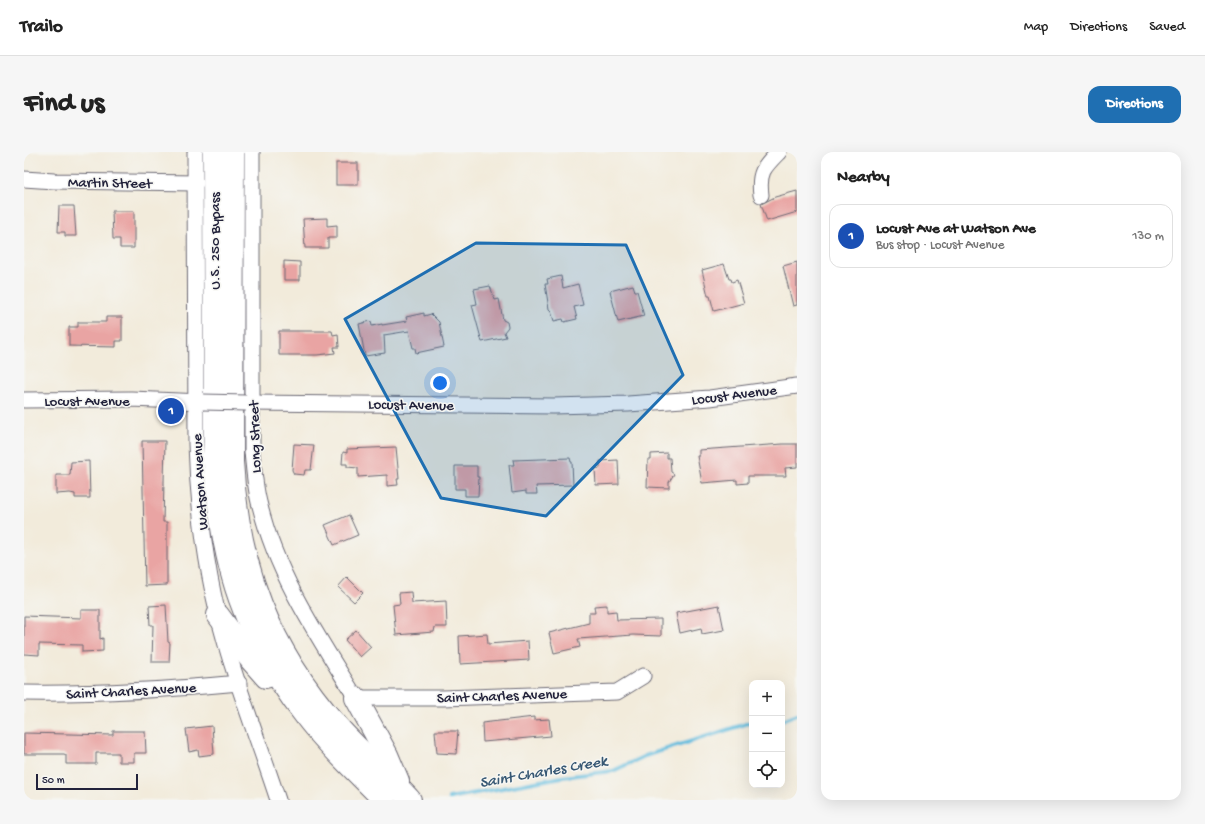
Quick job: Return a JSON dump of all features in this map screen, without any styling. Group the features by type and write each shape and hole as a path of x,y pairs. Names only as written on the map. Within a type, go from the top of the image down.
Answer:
{"highway":[{"name":"U.S. 250 Bypass","path":"214,152 214,463 217,503 225,550 235,588 255,635 283,687 308,719"},
{"path":"232,152 232,462 234,499 240,535 249,571 261,605 279,645 315,700 398,797"},
{"path":"218,615 251,660 278,691 398,797"},
{"path":"356,698 387,755 398,797"}],"street":[{"name":"Watson Avenue","path":"195,152 199,505 202,535 218,615 226,645 278,800"},
{"name":"Long Street","path":"252,152 249,403 255,482 260,507 272,545 303,610 356,698"},
{"path":"761,195 759,180 764,168 779,152"},
{"name":"Martin Street","path":"24,179 54,181 196,183"},
{"name":"Locust Avenue","path":"24,400 131,399 249,403 554,406 628,404 710,398 797,386"},
{"name":"Saint Charles Avenue","path":"356,698 443,698 617,692 643,676"},
{"name":"Saint Charles Avenue","path":"24,693 114,693 162,691 239,683"}],"highlighted area":[{"path":"476,243 626,245 683,375 546,516 441,498 345,319"}],"building":[{"path":"336,163 358,163 358,185 336,185"},
{"path":"797,191 797,212 767,221 761,204 775,197"},
{"path":"59,206 74,206 76,236 65,236 65,232 58,232"},
{"path":"112,211 134,211 134,248 120,248 120,239 113,239"},
{"path":"327,218 327,226 337,225 337,238 328,238 328,248 305,248 303,219"},
{"path":"284,261 300,262 300,280 284,280"},
{"path":"797,262 797,305 793,306 783,266"},
{"path":"724,264 729,279 731,279 732,282 737,280 744,303 714,311 710,296 708,296 702,270"},
{"path":"561,276 563,288 578,284 583,305 574,307 577,319 564,322 563,319 554,321 549,309 545,284 548,284 547,279"},
{"path":"633,285 635,291 637,291 644,316 618,322 610,291"},
{"path":"490,286 495,300 499,299 503,320 507,322 508,327 504,332 506,337 482,342 472,305 477,304 474,289"},
{"path":"424,313 424,316 431,314 439,322 444,347 416,353 415,348 413,348 409,331 384,335 385,353 365,356 359,324 371,321 372,326 407,321 406,317"},
{"path":"106,317 122,317 122,341 116,341 116,347 69,346 69,327 78,327 78,322 106,322"},
{"path":"279,331 332,331 333,335 338,334 339,347 334,347 335,353 317,355 279,355"},
{"path":"142,441 165,441 163,522 167,522 167,585 145,586"},
{"path":"294,444 314,445 311,470 305,470 304,475 294,474 292,470"},
{"path":"797,444 797,467 785,468 786,476 748,476 748,483 737,484 737,480 702,483 697,456 699,456 699,450"},
{"path":"396,447 399,479 397,479 398,485 387,486 387,475 358,477 358,468 347,467 347,464 342,464 343,452 347,453 347,449"},
{"path":"667,453 667,458 670,458 671,472 674,474 669,482 669,488 647,487 648,459 651,459 651,454"},
{"path":"570,458 572,462 573,485 536,486 537,494 526,494 526,491 512,493 509,465 514,465 513,460"},
{"path":"618,460 619,484 596,485 595,469 600,468 600,461"},
{"path":"89,461 90,498 75,498 75,494 70,493 56,494 56,475 70,475 71,462"},
{"path":"455,466 477,466 477,477 479,477 478,496 465,496 465,489 455,489"},
{"path":"349,515 358,535 334,545 325,525"},
{"path":"347,577 363,593 354,602 338,587"},
{"path":"411,592 412,603 446,601 447,627 435,627 434,632 396,635 393,605 400,604 399,593"},
{"path":"166,605 168,642 170,643 169,662 152,662 153,625 150,625 149,606"},
{"path":"607,605 607,612 616,611 617,620 661,619 661,636 633,635 578,639 580,647 554,653 549,633 589,623 589,613 595,613 594,606"},
{"path":"719,605 724,630 702,634 701,628 680,633 676,613"},
{"path":"81,610 100,610 100,639 103,638 103,651 82,652 82,645 39,644 39,655 24,654 24,616 81,618"},
{"path":"356,630 371,647 360,657 345,640"},
{"path":"487,634 488,644 528,641 529,660 460,664 459,636"},
{"path":"534,717 534,720 549,719 551,736 483,742 482,723"},
{"path":"212,726 214,754 199,756 198,750 189,752 186,729"},
{"path":"113,731 145,731 146,753 134,753 134,762 119,762 119,753 96,753 96,764 66,764 66,755 64,754 24,754 24,733 113,735"},
{"path":"435,731 458,731 456,754 437,753"}],"waterway":[{"name":"Saint Charles Creek","path":"785,719 797,714"},
{"name":"Saint Charles Creek","path":"449,798 562,777 613,771 645,756 749,723"}],"place":[{"name":"Locust Ave at Watson Ave","path":"171,411"}]}
